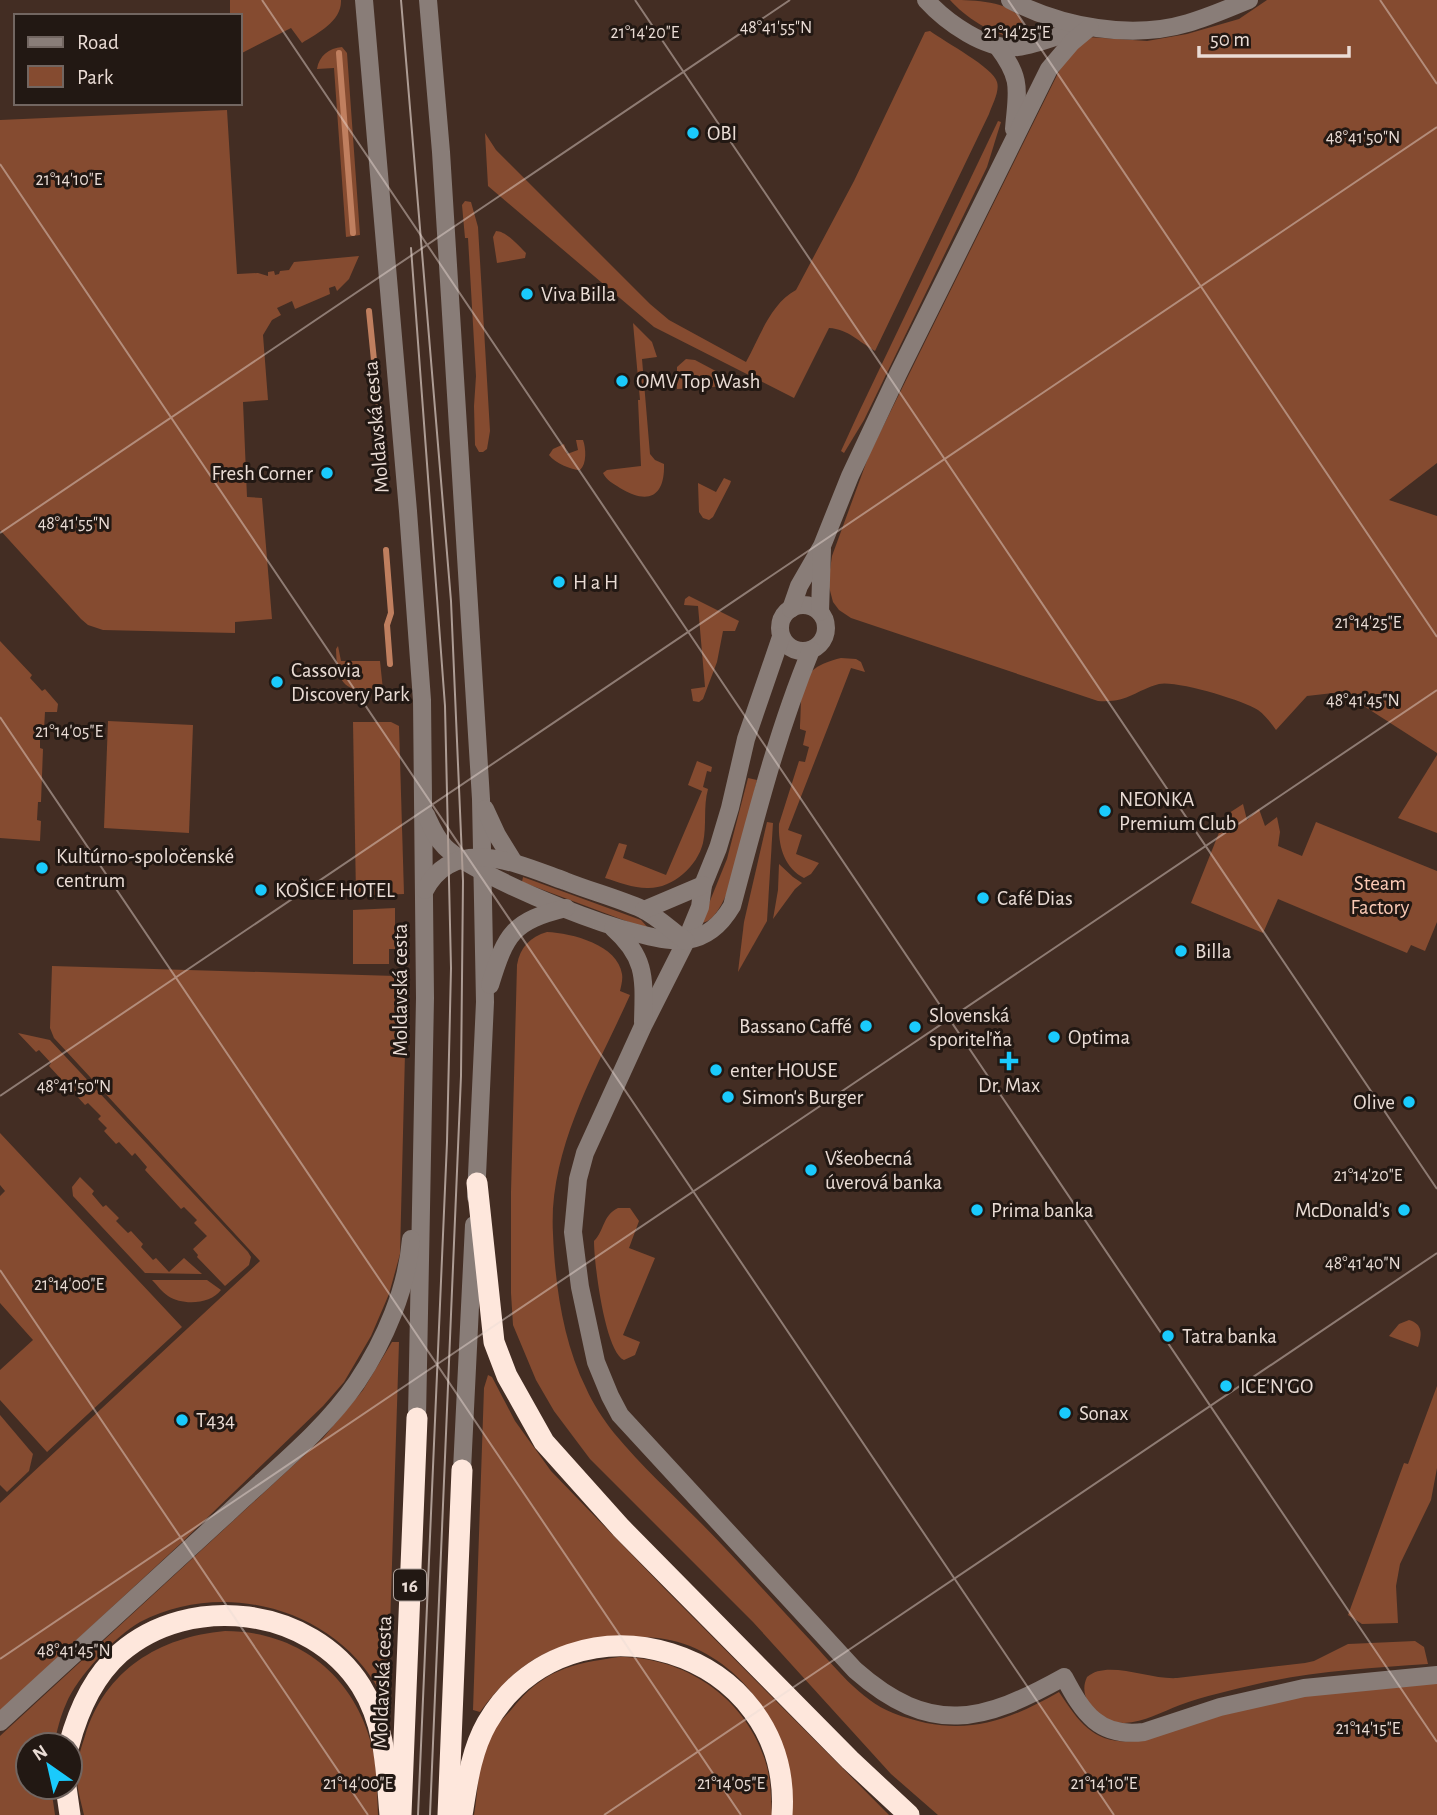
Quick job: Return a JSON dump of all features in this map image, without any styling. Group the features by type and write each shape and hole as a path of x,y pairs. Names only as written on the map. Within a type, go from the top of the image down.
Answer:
{"highway":[{"path":"477,1183 494,1342 507,1376 544,1442 621,1528 850,1760 909,1815"},
{"name":"Moldavská cesta","path":"401,1815 417,1418"},
{"name":"16","path":"449,1815 462,1470"},
{"path":"74,1731 87,1695 108,1665 122,1651 156,1630 180,1622 218,1616 255,1616 298,1631 315,1641 333,1654 359,1684 373,1711 382,1738 390,1815"},
{"path":"462,1815 469,1774 479,1740 486,1725 505,1699 531,1675 559,1659 593,1650 622,1647 649,1647 689,1659 713,1672 733,1689 754,1714 771,1745 782,1781 782,1815"}],"street":[{"name":"Moldavská cesta","path":"364,0 422,700 425,998 417,1418"},
{"path":"428,0 442,152 483,864 485,1002 462,1470"},
{"path":"926,0 960,29 999,47 1015,47 1090,27"},
{"path":"1016,3 1090,27 1135,30 1187,24 1249,0"},
{"path":"1016,3 1032,15 1048,38 1049,69"},
{"path":"1090,27 1072,42 1049,69 1013,138 882,408 822,546 799,586 791,609 780,622 781,637 746,739 718,848 703,885 700,907 585,1153 573,1215 579,1276 590,1340 603,1379 620,1415 731,1533 839,1654 867,1681 894,1700 932,1714 963,1716 998,1708 1030,1696 1064,1677 1079,1703 1098,1725 1121,1733 1132,1733 1144,1732 1220,1707 1304,1688 1437,1675"},
{"path":"999,47 1012,65 1018,88 1013,138"},
{"path":"820,612 822,546"},
{"path":"781,637 790,648 804,652 823,640 824,618 820,612 806,606 791,609"},
{"path":"483,864 511,887 610,926 650,937 686,941 712,930 723,921 732,906 765,783 797,683 811,650"},
{"path":"481,799 497,835 513,861"},
{"path":"424,812 439,840 462,860"},
{"path":"425,891 439,870 450,863 462,860 483,864 513,861 644,910 686,941"},
{"path":"644,910 703,885"},
{"path":"485,1002 507,939 524,922 566,908"},
{"path":"610,926 630,944 638,957 643,988 643,1026"},
{"path":"0,1722 296,1449 335,1410 358,1380 393,1312 408,1260 411,1236 413,1105 425,998"}],"green space":[{"path":"230,0 341,0 338,14 333,20 322,31 302,43 291,28 242,53 242,14 230,14"},
{"path":"950,0 982,1 1005,7 1020,19 1023,28 1013,37 996,33 971,18"},
{"path":"1267,0 1437,0 1437,463 1389,500 1437,516 1437,753 1342,692 1307,696 1276,730 1263,714 1250,706 1179,685 1159,684 1117,700 1098,701 851,618 833,602 828,583 832,556 869,455 1064,61 1088,37 1147,41 1187,34 1239,19"},
{"path":"930,31 994,76 998,86 995,98 875,351 848,333 829,328 794,398 654,327 488,186 485,133 496,150 650,304 669,320 746,362 772,312 796,290 854,181 925,32"},
{"path":"342,47 347,53 360,235 346,237 334,68 317,69 325,54"},
{"path":"227,110 237,274 258,273 268,276 268,272 274,271 275,275 289,270 294,262 359,256 349,279 337,291 335,286 329,288 330,294 295,309 292,301 277,308 281,315 272,320 263,335 268,400 243,402 247,497 262,498 272,619 235,622 235,633 103,630 88,625 81,619 0,530 0,120"},
{"path":"998,121 1001,122 987,167 864,420 844,453 841,451 858,414"},
{"path":"465,201 471,202 478,227 490,431 487,449 483,452 479,452 475,445 476,376 468,238 465,238 462,205"},
{"path":"496,231 504,233 516,243 526,253 525,258 497,263 493,237"},
{"path":"633,323 652,342 657,357 642,359 650,454 664,464 664,475 658,491 646,497 620,488 603,473 607,470 641,466 640,400"},
{"path":"686,359 695,360 727,377 731,380 729,386 677,389 677,367"},
{"path":"576,440 583,440 585,447 585,460 580,470 563,466 549,455 553,449 564,444 567,454 578,450"},
{"path":"724,478 731,481 713,517 709,520 703,518 699,512 698,483 716,492"},
{"path":"689,596 739,621 735,631 723,631 717,662 703,699 699,702 693,701 691,689 705,687 698,606 684,605"},
{"path":"0,641 32,675 30,678 42,691 45,689 58,704 57,712 45,712 44,730 40,730 40,748 43,749 41,802 38,802 37,820 41,821 40,841 0,838"},
{"path":"338,646 341,661 380,661 383,690 360,690 346,685 339,672 336,649"},
{"path":"841,658 856,659 861,662 865,672 851,668 788,830 802,835 796,854 819,863 811,874 804,878 787,862 780,840 779,824 799,761 805,762 809,747 803,745 806,731 800,729 804,683 815,668"},
{"path":"108,721 193,725 189,833 104,828"},
{"path":"353,722 391,722 399,726 404,894 356,896"},
{"path":"1437,755 1437,833 1398,818"},
{"path":"697,761 712,767 711,772 707,771 703,787 708,789 703,843 689,868 674,881 656,887 636,887 605,878 619,843 627,845 623,858 666,875 702,791 688,785"},
{"path":"748,778 757,780 738,861 722,904 712,918 701,923 727,859"},
{"name":"Steam Factory","path":"1243,804 1247,820 1259,809 1265,826 1277,817 1280,832 1278,846 1302,856 1316,822 1437,871 1437,922 1425,951 1411,945 1407,953 1278,899 1263,933 1191,903 1226,815"},
{"path":"767,822 773,823 767,921 738,972 744,922"},
{"path":"779,864 802,883 773,919 778,890"},
{"path":"523,877 641,920 650,930 522,882"},
{"path":"395,908 395,949 389,949 389,964 353,964 353,910"},
{"path":"547,932 581,938 603,948 619,964 622,976 620,991 630,995 577,1110 558,1171 553,1234 558,1293 571,1352 578,1370 598,1411 627,1448 724,1547 848,1681 869,1700 893,1713 938,1725 959,1726 998,1720 1059,1692 1075,1715 1092,1732 1102,1737 1127,1741 1143,1740 1220,1714 1309,1695 1437,1683 1437,1815 938,1815 891,1774 753,1622 590,1459 554,1411 536,1380 513,1325 511,1192 517,965 527,944"},
{"path":"52,966 396,976 396,998 402,999 406,1013 400,1254 389,1294 371,1336 344,1382 323,1406 179,1545 0,1711 0,1503 260,1261 54,1038 50,1028"},
{"path":"18,1033 50,1040 248,1252 251,1257 249,1265 225,1286 197,1257 193,1249 207,1236 194,1223 197,1220 184,1207 181,1209 145,1170 147,1167 135,1153 132,1156 119,1142 116,1144 104,1131 107,1128 98,1119 101,1116 88,1103 85,1105 49,1066 51,1063 39,1050 36,1052"},
{"path":"0,1133 182,1327 47,1452 0,1400 0,1370 33,1340 0,1303 0,1196 5,1191 0,1185"},
{"path":"80,1177 94,1191 92,1194 103,1207 106,1205 119,1218 116,1221 128,1233 131,1231 143,1244 141,1247 153,1260 156,1258 169,1272 184,1258 202,1274 145,1273 73,1196 72,1187"},
{"path":"618,1208 630,1208 639,1221 629,1248 655,1258 623,1335 640,1342 635,1355 624,1360 617,1353 606,1325 598,1286 594,1241 606,1219"},
{"path":"152,1280 207,1280 221,1290 204,1301 181,1301 168,1296"},
{"path":"1409,1320 1417,1324 1420,1330 1418,1347 1389,1336 1399,1324"},
{"path":"392,1342 399,1342 388,1691 384,1695 380,1692 360,1663 336,1640 307,1622 275,1609 241,1603 207,1603 173,1609 130,1628 98,1658 71,1693 58,1731 14,1731 14,1801 53,1801 55,1815 0,1815 0,1736 323,1438 363,1390"},
{"path":"488,1375 492,1377 515,1421 551,1471 889,1815 791,1815 787,1763 779,1738 752,1693 734,1674 713,1658 690,1646 667,1639 631,1637 571,1645 554,1650 519,1670 502,1685 480,1712 473,1710 484,1388"},
{"path":"1437,1386 1437,1468 1431,1500 1400,1564 1396,1586 1398,1623 1362,1624 1348,1615 1404,1463 1408,1464"},
{"path":"0,1415 33,1454 29,1471 7,1492 0,1485"},
{"path":"225,1631 253,1633 279,1640 302,1650 323,1665 341,1683 366,1728 374,1755 378,1815 84,1815 81,1801 84,1801 84,1739 94,1713 106,1693 121,1675 157,1649 201,1635"},
{"path":"1415,1641 1424,1647 1428,1664 1342,1671 1278,1680 1199,1699 1132,1722 1115,1722 1099,1715 1085,1694 1087,1677 1106,1670 1177,1678 1305,1663 1348,1644"},
{"path":"619,1657 644,1659 691,1674 730,1703 746,1722 767,1767 772,1815 474,1815 486,1745 497,1726 523,1697 546,1677 559,1671"}],"waterway":[{"path":"339,53 353,233"},
{"path":"369,311 386,479"},
{"path":"386,550 391,613 387,625 390,664"}],"tram line":[{"path":"401,0 451,601 463,881 461,1076 430,1815"},
{"path":"411,248 445,706 451,968 447,1142 418,1815"}],"place":[{"name":"OBI","path":"693,133"},
{"name":"Viva Billa","path":"527,294"},
{"name":"OMV Top Wash","path":"622,381"},
{"name":"Fresh Corner","path":"327,473"},
{"name":"H a H","path":"559,582"},
{"name":"Cassovia Discovery Park","path":"277,682"},
{"name":"NEONKA Premium Club","path":"1105,811"},
{"name":"Kultúrno-spoločenské centrum","path":"42,868"},
{"name":"KOŠICE HOTEL","path":"261,890"},
{"name":"Café Dias","path":"983,898"},
{"name":"Billa","path":"1181,951"},
{"name":"Bassano Caffé","path":"866,1026"},
{"name":"Slovenská sporiteľňa","path":"915,1027"},
{"name":"Optima","path":"1054,1037"},
{"name":"Dr. Max","path":"1009,1061"},
{"name":"enter HOUSE","path":"716,1070"},
{"name":"Simon's Burger","path":"728,1097"},
{"name":"Olive","path":"1409,1102"},
{"name":"Všeobecná úverová banka","path":"811,1170"},
{"name":"Prima banka","path":"977,1210"},
{"name":"McDonald's","path":"1404,1210"},
{"name":"Tatra banka","path":"1168,1336"},
{"name":"ICE'N'GO","path":"1226,1386"},
{"name":"Sonax","path":"1065,1413"},
{"name":"T434","path":"182,1420"}]}
